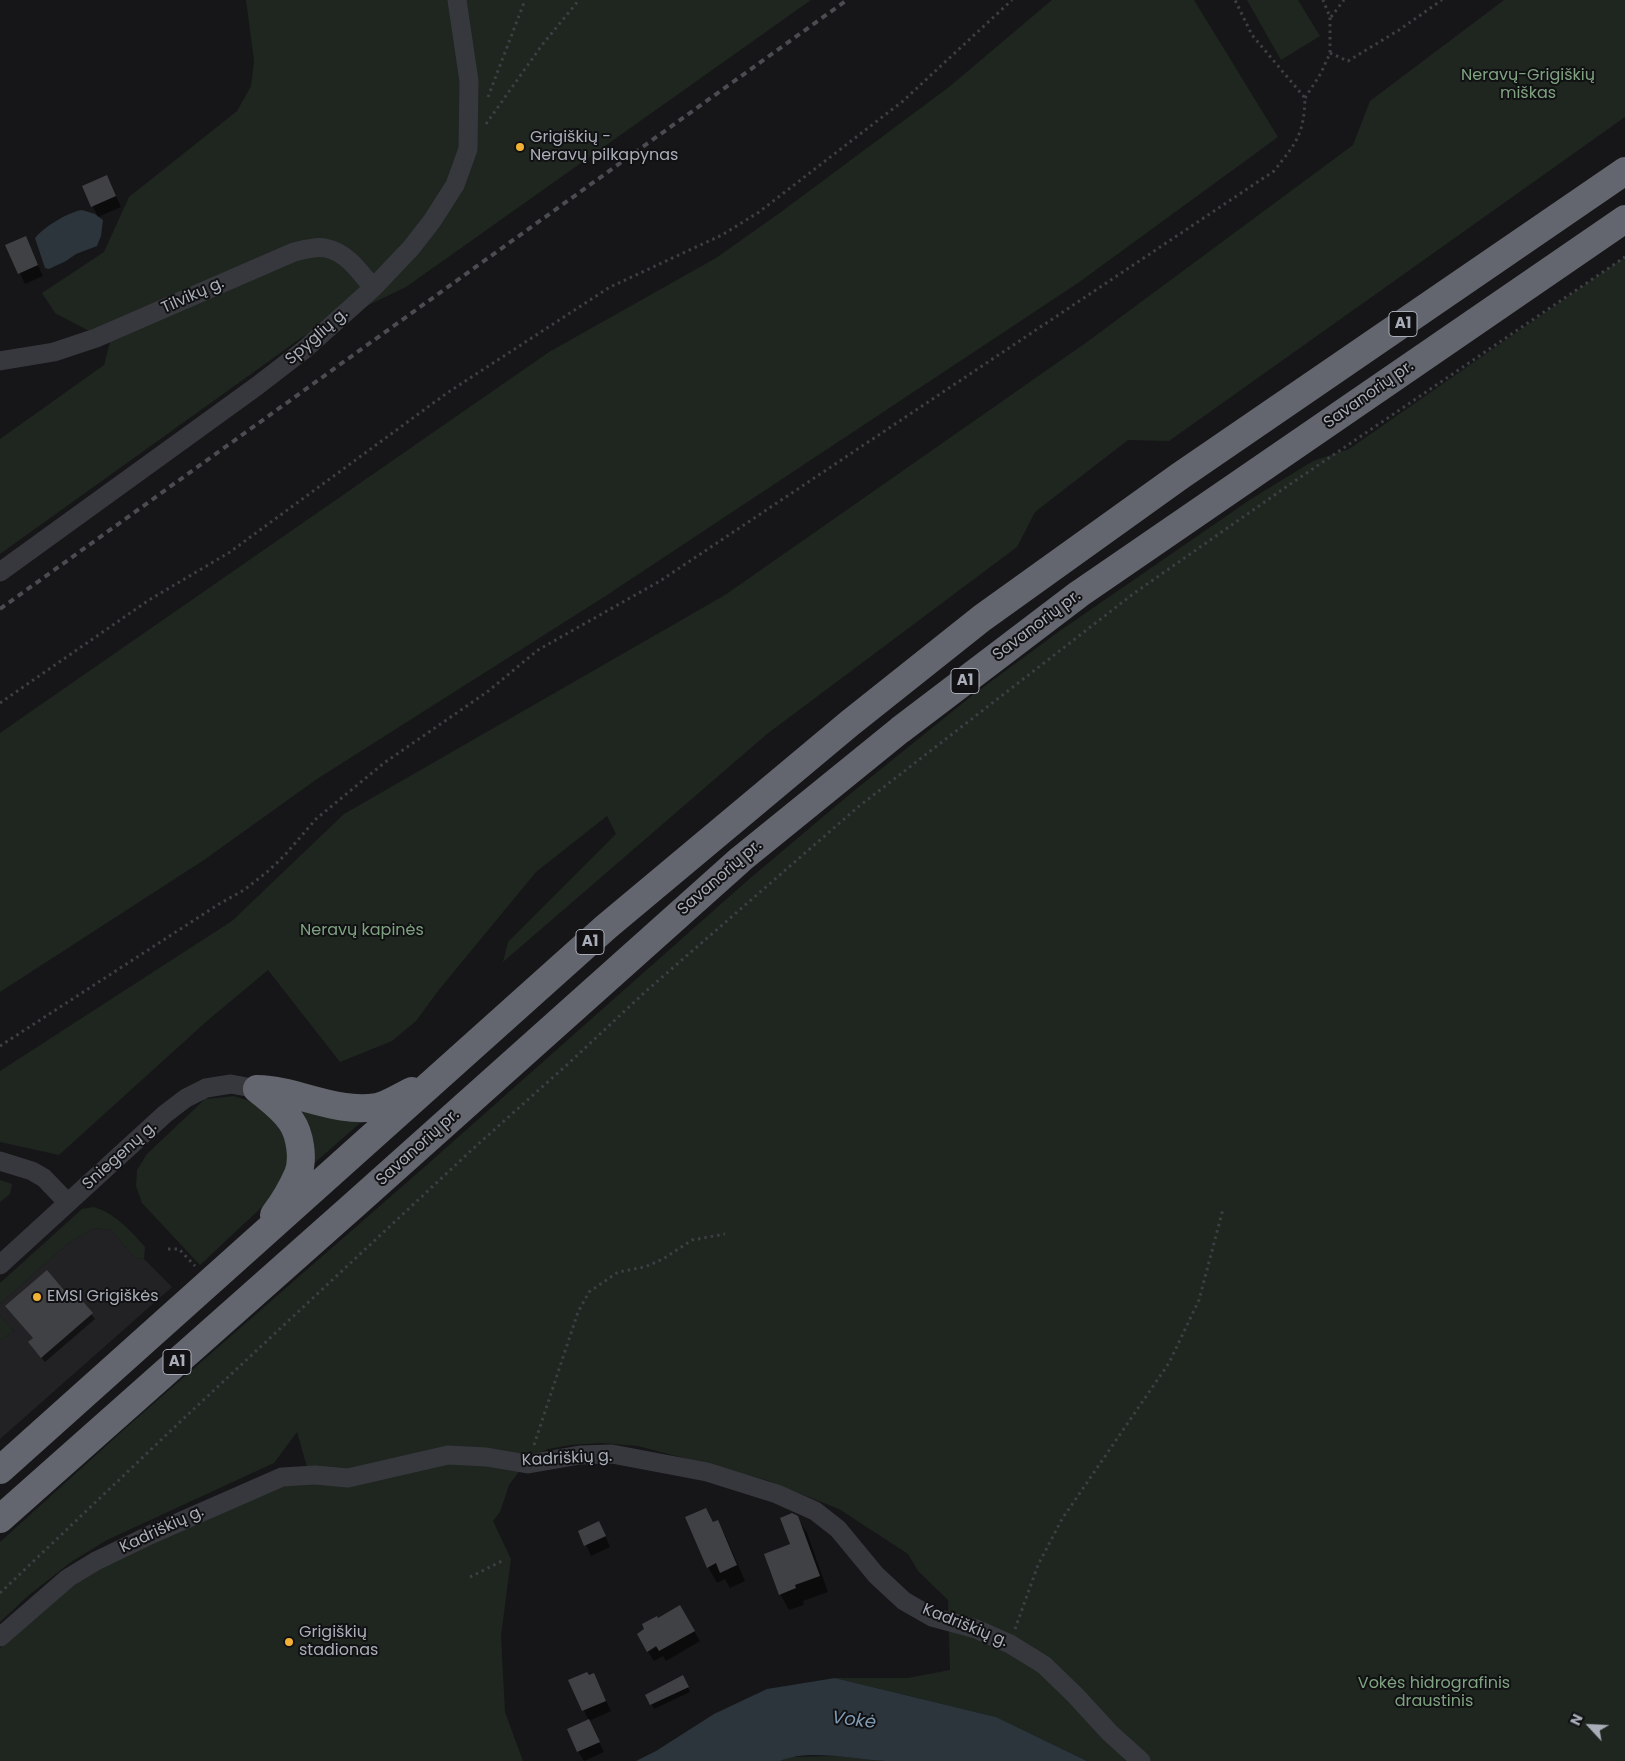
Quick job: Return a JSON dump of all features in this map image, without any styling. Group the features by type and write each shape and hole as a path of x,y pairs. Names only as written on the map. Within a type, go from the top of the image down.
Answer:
{"highway":[{"name":"A1","path":"0,1470 606,927 850,723 982,618 1180,476 1625,171"},
{"name":"Savanorių pr.","path":"0,1519 740,859 900,730 1080,594 1625,218"},
{"path":"1080,594 1440,366 1625,242"},
{"path":"257,1089 274,1089 353,1108 378,1107 438,1078"},
{"path":"249,1248 278,1209 299,1173 300,1155 298,1136 292,1122 277,1105 257,1089"}],"street":[{"name":"Spyglių g.","path":"0,572 257,386 305,349 373,288 411,248 432,221 455,185 468,149 469,81 457,0"},
{"name":"Tilvikų g.","path":"0,361 54,352 96,338 294,252 324,247 342,254 373,288"},
{"name":"Sniegenų g.","path":"0,1265 165,1114 186,1098 206,1088 231,1084 257,1089"},
{"path":"0,1161 44,1178 68,1203"},
{"name":"Kadriškių g.","path":"0,1637 68,1578 96,1561 152,1534 282,1477 315,1475 348,1478 448,1455 486,1457 528,1464 580,1455 612,1454 707,1472 777,1494 815,1511 838,1530 876,1575 904,1601 932,1617 976,1629 1010,1644 1044,1665 1110,1733 1141,1761"}],"path":[{"path":"486,102 525,0"},
{"path":"468,149 542,45 579,0"},
{"path":"0,703 149,600 230,552 447,393 594,297 610,287 722,235 759,212 903,101 1012,0"},
{"path":"1235,0 1252,36 1306,98"},
{"path":"0,1046 244,890 284,856 316,819 384,763 486,692 538,650 660,581 1274,171 1297,141 1305,120 1306,98 1330,53 1330,17 1323,0"},
{"path":"1330,17 1344,0"},
{"path":"1330,53 1348,61 1399,30 1442,0"},
{"path":"0,1593 182,1420 476,1146 645,992 858,807 1133,594 1286,487 1625,257"},
{"path":"1010,1644 1038,1565 1062,1519 1169,1363 1199,1300 1224,1209"},
{"path":"528,1464 578,1312 588,1292 618,1272 645,1267 663,1259 692,1240 725,1234"},
{"path":"470,1577 502,1561"}],"shaded area":[{"path":"94,1228 111,1230 135,1258 144,1259 172,1287 0,1439 0,1340 14,1331 0,1315 0,1304 67,1244"}],"green space":[{"path":"246,0 811,0 406,287 304,336 0,554 0,439 104,365 110,342 55,313 42,293 104,252 129,197 237,111 251,86 254,61"},
{"path":"1052,0 1194,0 1278,137 1078,283 604,597 317,779 204,860 0,992 0,733 549,352 716,258 949,87"},
{"path":"1247,0 1298,0 1320,36 1281,60"},
{"path":"1504,0 1625,0 1625,117 1169,441 1128,440 1035,512 1017,547 767,734 503,962 508,942 616,834 607,816 536,872 438,991 416,1021 392,1041 340,1062 268,970 207,1021 59,1155 0,1142 0,1071 232,921 344,814 725,595 1087,342 1353,145 1370,101"},
{"name":"Vokės hidrografinis draustinis","path":"1625,257 1625,1761 1087,1761 996,1717 835,1678 908,1678 950,1670 948,1600 918,1571 908,1554 839,1509 766,1480 638,1446 602,1443 570,1445 548,1449 530,1457 509,1485 500,1512 493,1521 511,1559 501,1636 505,1712 523,1761 0,1761 0,1648 57,1596 89,1573 307,1467 297,1432 274,1463 107,1540 71,1562 29,1595 0,1622 0,1542 129,1425 421,1170 748,880 850,794 974,694 1061,630 1251,499 1313,461 1349,449"},
{"path":"234,1096 260,1104 293,1144 279,1191 200,1265 142,1203 136,1186 137,1170 147,1154 205,1099"},
{"path":"287,1100 367,1117 311,1166"},
{"path":"0,1180 12,1184 10,1194 0,1202"},
{"path":"94,1207 116,1218 134,1235 145,1247 144,1259 135,1258 111,1230 94,1228 67,1244 0,1304 0,1283 82,1209"},
{"path":"0,1315 14,1331 0,1340"},
{"path":"837,1756 884,1761 780,1761 789,1757"}],"water":[{"path":"82,210 95,214 103,220 101,236 97,246 76,254 49,269 45,268 35,238 44,229 57,221 76,211"},
{"name":"Vokė","path":"835,1678 996,1717 1087,1761 886,1761 804,1755 780,1761 636,1761 656,1751 714,1714 767,1689"}],"building":[{"path":"107,175 116,196 91,207 82,186"},
{"path":"26,236 38,265 18,274 5,245"},
{"path":"47,1270 73,1301 79,1297 93,1313 41,1358 28,1342 33,1338 5,1306"},
{"path":"706,1508 713,1522 718,1520 737,1565 720,1573 716,1563 707,1568 685,1517"},
{"path":"792,1513 798,1516 820,1576 795,1585 796,1588 779,1595 764,1554 790,1544 780,1518"},
{"path":"599,1521 606,1536 584,1546 578,1531"},
{"path":"680,1605 695,1631 659,1651 656,1646 647,1652 637,1634 644,1629 642,1624 657,1616 658,1618"},
{"path":"587,1672 589,1675 594,1673 606,1701 582,1711 568,1680"},
{"path":"683,1675 689,1687 650,1705 645,1695"},
{"path":"589,1719 600,1742 577,1752 567,1729"}],"railway":[{"path":"0,609 847,0"}],"place":[{"name":"Grigiškių - Neravų pilkapynas","path":"520,147"},
{"name":"EMSI Grigiškės","path":"37,1297"},
{"name":"Grigiškių stadionas","path":"289,1642"}],"park label":[{"name":"Neravų-Grigiškių miškas","path":"1528,85"},
{"name":"Neravų kapinės","path":"362,931"}]}
